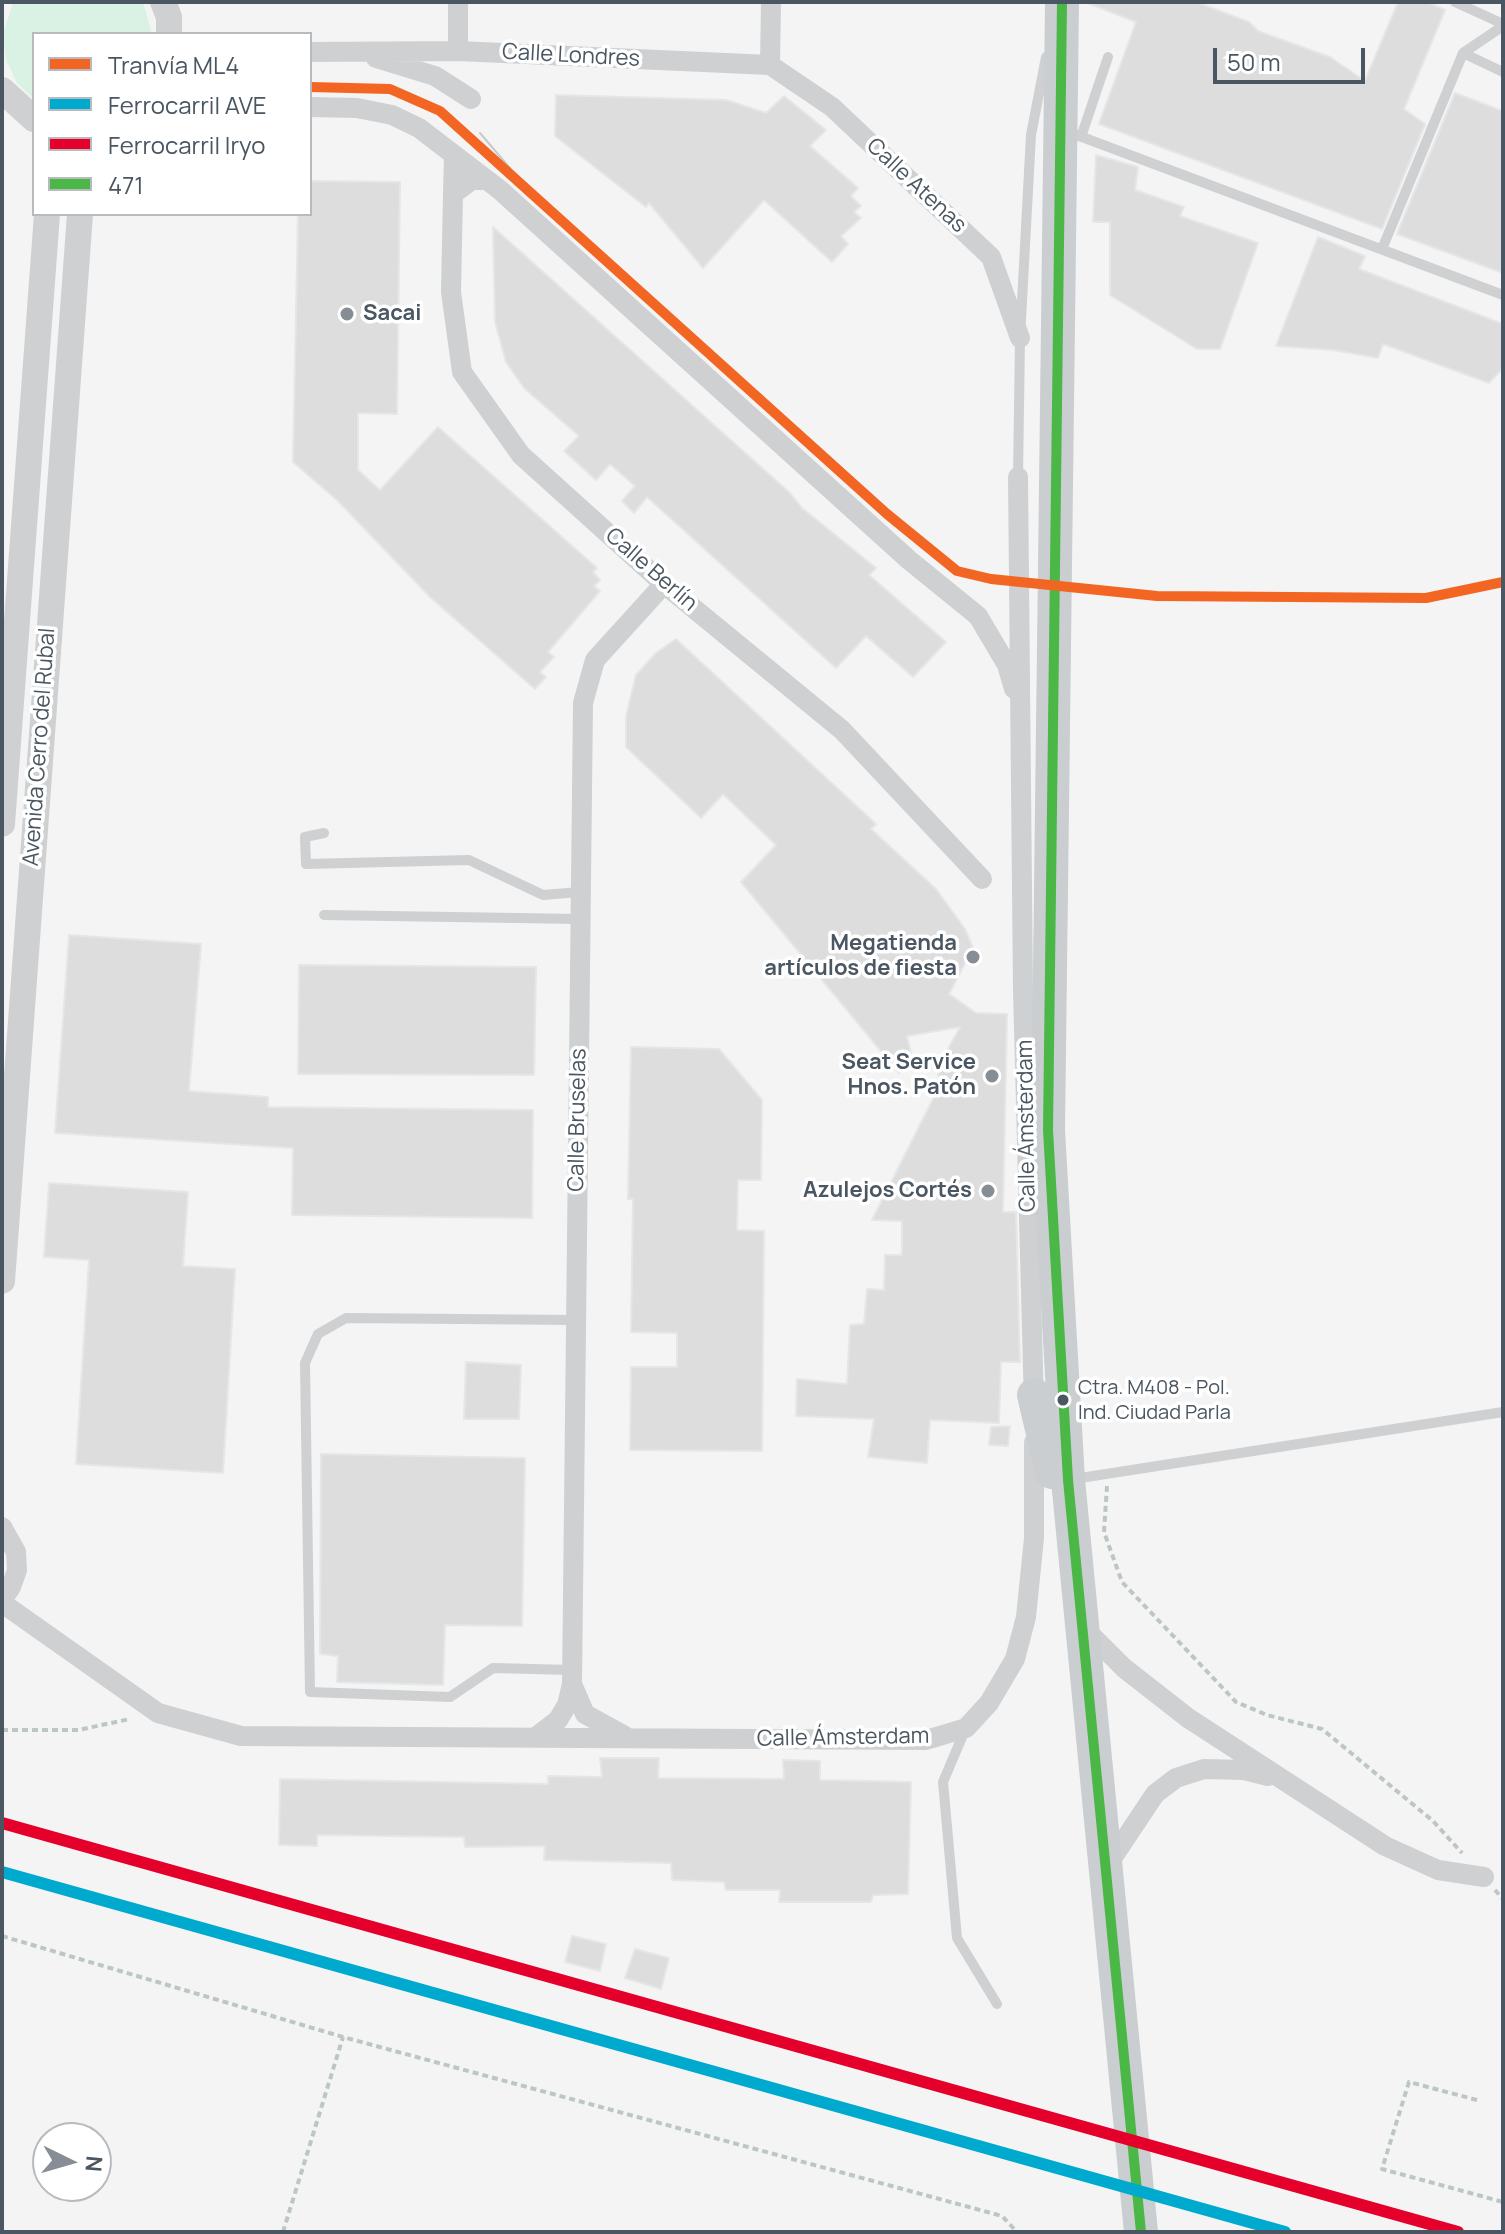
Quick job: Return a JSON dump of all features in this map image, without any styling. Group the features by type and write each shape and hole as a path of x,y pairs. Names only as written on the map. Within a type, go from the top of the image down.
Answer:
{"main road":[{"path":"1062,2 1070,133 1058,533 1048,1130 1068,1480 1141,2232"},
{"path":"1034,1395 1082,1613"}],"street":[{"path":"458,2 458,51"},
{"path":"770,65 771,2"},
{"name":"Calle Londres","path":"312,52 458,51 770,65"},
{"path":"359,53 435,76 471,99"},
{"name":"Calle Atenas","path":"770,65 832,107 991,257 1020,338"},
{"path":"2,90 25,115"},
{"path":"312,107 357,108 392,115 419,128 487,180 750,413 909,560 978,616 1007,665 1020,708"},
{"name":"Calle Berlín","path":"454,155 451,292 462,372 521,455 664,584 842,730 982,879"},
{"path":"453,194 472,180 487,180"},
{"name":"Avenida Cerro del Rubal","path":"2,824 47,216"},
{"name":"Avenida Cerro del Rubal","path":"2,1281 80,216"},
{"name":"Calle Ámsterdam","path":"2,1601 158,1713 241,1736 926,1740 966,1728 989,1703 1015,1659 1026,1617 1034,1538 1034,1395 1023,991 1018,477"},
{"name":"Calle Bruselas","path":"572,1677 583,703 595,660 664,584"},
{"path":"2,1527 16,1552 17,1570 2,1601"},
{"path":"1082,1613 1124,1668 1188,1718 1385,1846 1438,1870 1484,1877"},
{"path":"536,1737 558,1720 567,1705 572,1677"},
{"path":"572,1677 585,1714 628,1738"},
{"path":"1107,1866 1155,1794 1176,1778 1204,1769 1244,1770 1292,1783"}],"lane":[{"path":"1018,477 1020,338 1031,135 1056,2"},
{"path":"1382,249 1463,53 1503,25 1455,2"},
{"path":"1463,53 1503,72"},
{"path":"1108,57 1070,133 1503,295"},
{"path":"324,833 305,837 306,864 469,860 543,895 580,892"},
{"path":"324,915 580,919"},
{"path":"572,1677 493,1668 450,1697 310,1692 305,1363 318,1334 346,1318 576,1320"},
{"path":"1068,1480 1503,1412"},
{"path":"966,1728 943,1782 957,1938 997,2004"}],"path":[{"path":"1108,1475 1104,1532 1122,1582 1236,1702 1267,1715 1322,1729 1433,1821 1503,1899"},
{"path":"2,1730 78,1730 158,1713"},
{"path":"2,1936 343,2037 1002,2216 1017,2232"},
{"path":"283,2232 343,2037"},
{"path":"1477,2100 1409,2082 1382,2169 1503,2202"}],"green space":[{"path":"13,2 143,2 151,32 32,32 32,97 17,83 6,60 3,34"}],"building":[{"path":"1085,2 1196,2 1249,22 1258,31 1330,57 1365,81 1398,2 1427,2 1445,10 1404,109 1425,124 1382,229 1099,124 1136,22"},
{"path":"1455,93 1503,111 1503,273 1397,234"},
{"path":"556,95 726,100 766,113 784,96 826,130 810,146 858,188 851,196 861,206 854,212 861,218 841,236 848,244 832,262 764,200 703,268 649,203 646,207 555,136"},
{"path":"1096,155 1138,167 1135,190 1184,207 1180,216 1258,243 1220,349 1197,349 1110,295 1110,222 1093,222"},
{"path":"312,181 400,182 397,414 358,413 358,470 380,490 438,427 597,568 593,572 600,580 594,586 600,591 548,652 554,657 540,672 546,677 535,689 430,597 337,500 293,462 298,216 312,216"},
{"path":"493,227 790,493 802,508 876,568 869,575 946,642 913,677 866,636 836,668 647,497 634,513 622,501 635,486 610,464 596,480 564,451 579,436 524,388 506,362 495,322"},
{"path":"1318,237 1365,256 1359,269 1503,324 1503,368 1489,383 1383,344 1378,358 1333,350 1276,346"},
{"path":"676,639 876,824 871,829 936,889 965,929 973,948 949,994 976,1013 1007,1014 1003,1212 1016,1212 1020,1362 1001,1362 999,1423 930,1420 927,1463 868,1457 874,1419 796,1416 797,1379 847,1384 850,1325 864,1324 867,1289 884,1290 885,1255 902,1255 902,1221 872,1220 942,1081 938,1075 941,1062 960,1027 907,1036 913,1062 899,1073 741,882 776,845 723,794 701,818 626,747 626,716 636,675 656,653"},
{"path":"69,935 201,944 189,1091 268,1097 268,1107 533,1110 532,1218 292,1215 293,1148 55,1133"},
{"path":"299,965 536,967 534,1075 298,1074"},
{"path":"631,1047 719,1049 762,1100 761,1180 738,1180 737,1230 764,1231 762,1451 630,1450 631,1367 677,1367 677,1333 631,1332 633,1199 628,1199"},
{"path":"49,1183 188,1192 183,1266 235,1269 223,1473 76,1464 89,1260 44,1257"},
{"path":"466,1362 521,1365 519,1419 464,1419"},
{"path":"1010,1426 1008,1446 989,1445 991,1427"},
{"path":"321,1454 525,1458 522,1626 445,1625 443,1685 337,1682 338,1656 320,1654"},
{"path":"600,1758 659,1758 658,1778 784,1779 783,1760 820,1761 820,1780 911,1782 908,1894 873,1895 871,1902 779,1902 780,1890 726,1890 724,1882 672,1880 671,1863 544,1860 545,1846 465,1847 464,1837 317,1835 317,1846 279,1845 280,1779 548,1784 548,1776 602,1777"},
{"path":"572,1936 606,1944 600,1971 565,1962"},
{"path":"635,1949 669,1958 661,1989 625,1978"}],"tram line":[{"name":"ML4","path":"312,87 390,89 440,111 887,514 957,571 991,579 1157,596 1426,598 1503,582"},
{"path":"480,133 533,195"}],"rail line":[{"name":"Iryo","path":"2,1823 1458,2232"},
{"name":"AVE","path":"2,1872 1285,2232"}],"transit line":[{"name":"471","path":"1062,2 1048,1130 1068,1480 1141,2232"}],"place":[{"name":"Sacai","path":"347,314"},
{"name":"Megatienda artículos de fiesta","path":"973,957"},
{"name":"Seat Service Hnos. Patón","path":"992,1076"},
{"name":"Azulejos Cortés","path":"988,1191"},
{"name":"Ctra. M408 - Pol. Ind. Ciudad Parla","path":"1063,1400"}]}
